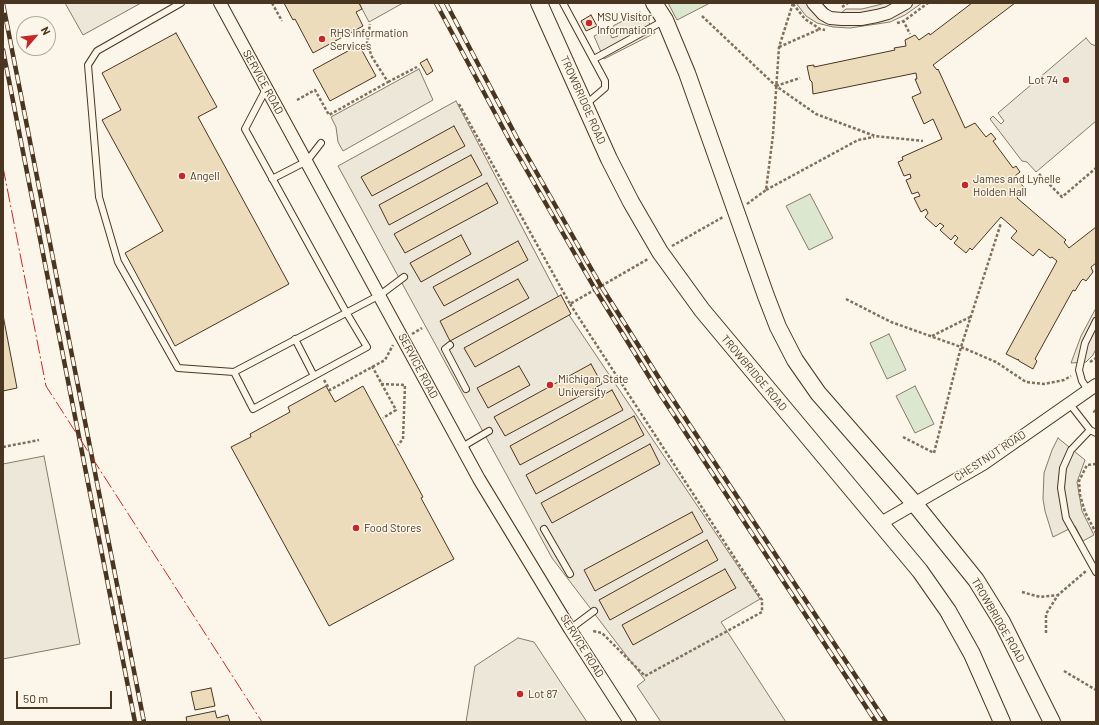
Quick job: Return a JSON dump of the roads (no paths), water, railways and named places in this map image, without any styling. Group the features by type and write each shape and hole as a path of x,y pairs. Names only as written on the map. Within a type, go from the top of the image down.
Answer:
{"street":[{"name":"SERVICE ROAD","path":"220,3 380,294 479,479 570,629 630,722"},
{"name":"TROWBRIDGE ROAD","path":"539,3 631,202 660,252 702,310 920,571 948,611 972,654 1002,722"},
{"name":"TROWBRIDGE ROAD","path":"654,3 665,20 687,73 766,296 795,360 818,393 952,548 979,586 1002,622 1052,722"},
{"path":"813,3 823,14 830,18 842,19 866,18 888,13 906,3"},
{"name":"CHESTNUT ROAD","path":"881,523 983,464 1092,387"}],"lane":[{"path":"182,3 97,51 88,65 99,197 118,262 178,368 234,372 380,294 404,277"},
{"path":"563,3 605,81 605,88 585,105"},
{"path":"594,59 665,20"},
{"path":"234,372 253,409 367,347 346,312 245,128 266,89"},
{"path":"272,179 307,161 321,143"},
{"path":"1092,387 1082,381 1079,370 1085,343 1096,321"},
{"path":"295,339 314,376"},
{"path":"450,345 444,348 466,389"},
{"path":"1069,403 1090,430 1096,433"},
{"path":"1090,430 1071,450 1063,468 1061,488 1066,518 1091,566 1096,572"},
{"path":"462,447 489,431"},
{"path":"544,529 570,574"},
{"path":"570,629 594,611"}],"railway":[{"path":"436,3 511,143 595,289 658,391 876,722"},
{"path":"446,3 517,138 601,286 664,386 886,722"},
{"path":"3,4 144,722"},
{"path":"3,50 135,722"}],"place":[{"name":"MSU Visitor Information","path":"589,23"},
{"name":"RHS Information Services","path":"322,39"},
{"name":"Lot 74","path":"1066,80"},
{"name":"Angell","path":"182,176"},
{"name":"James and Lynelle Holden Hall","path":"965,185"},
{"name":"Michigan State University","path":"550,385"},
{"name":"Food Stores","path":"356,528"},
{"name":"Lot 87","path":"520,694"}]}
